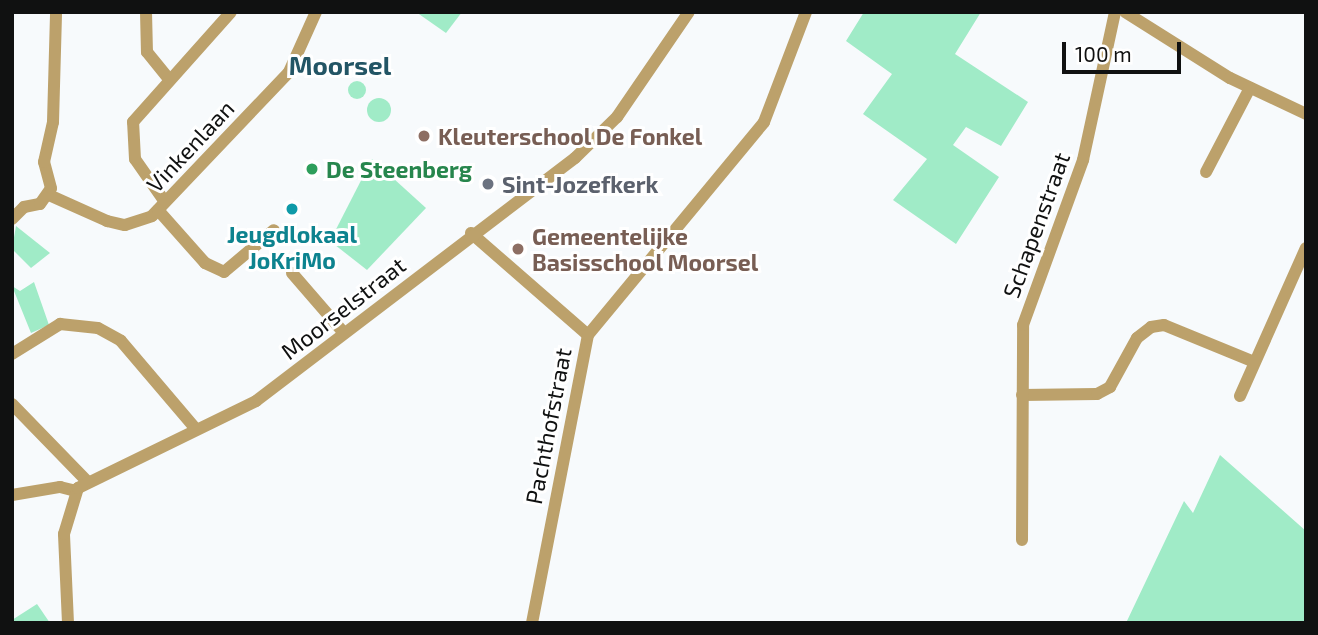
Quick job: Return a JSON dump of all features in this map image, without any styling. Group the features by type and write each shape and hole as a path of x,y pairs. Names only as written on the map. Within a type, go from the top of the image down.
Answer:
{"street":[{"path":"12,219 49,195 44,162 53,122 56,12"},
{"path":"146,12 147,52 168,78"},
{"path":"231,12 168,78 133,122 135,159 162,206 205,263 224,272 274,230"},
{"name":"Vinkenlaan","path":"49,195 125,225 162,206 289,72 316,12"},
{"name":"Moorselstraat","path":"80,487 256,401 605,131 690,12"},
{"name":"Pachthofstraat","path":"532,623 588,335 764,122 806,12"},
{"name":"Schapenstraat","path":"1022,540 1023,325 1083,160 1115,12"},
{"path":"1125,12 1250,88 1306,114"},
{"path":"1206,172 1250,88"},
{"path":"471,233 588,335"},
{"path":"1240,396 1306,248"},
{"path":"292,273 344,334"},
{"path":"12,354 60,324 98,328 121,341 196,429"},
{"path":"1022,395 1097,394 1121,375 1137,338 1159,326 1254,362"},
{"path":"12,404 64,463 80,487 64,542 68,623"},
{"path":"12,495 60,487 80,487"}],"green space":[{"path":"416,12 462,12 446,33"},
{"path":"864,12 981,12 955,54 1028,102 1001,146 966,127 953,145 999,177 956,244 893,200 927,159 863,114 892,74 846,41"},
{"path":"357,81 363,84 366,90 363,96 357,99 351,96 348,90 351,84"},
{"path":"379,98 387,102 391,110 387,118 379,122 371,118 367,110 371,102"},
{"path":"372,159 426,208 367,270 330,241"},
{"path":"16,226 50,253 31,268 12,249"},
{"path":"34,282 49,325 31,333 12,286 20,291"},
{"path":"1220,455 1306,531 1306,623 1126,623 1184,501 1193,513"},
{"path":"37,604 50,623 12,623 12,620"}],"place":[{"name":"Kleuterschool De Fonkel","path":"424,136"},
{"name":"De Steenberg","path":"312,169"},
{"name":"Sint-Jozefkerk","path":"488,184"},
{"name":"Jeugdlokaal JoKriMo","path":"292,209"},
{"name":"Gemeentelijke Basisschool Moorsel","path":"518,249"}],"district":[{"name":"Moorsel","path":"340,65"}]}
